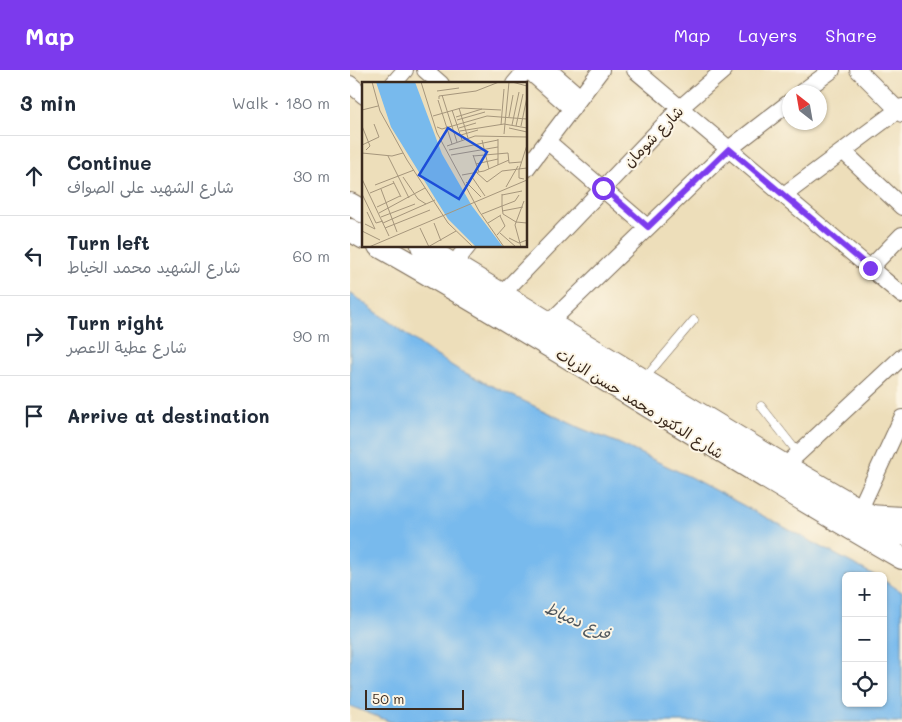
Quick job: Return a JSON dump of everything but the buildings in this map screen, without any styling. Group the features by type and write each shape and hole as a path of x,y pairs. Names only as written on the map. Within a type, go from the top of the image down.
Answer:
{"street":[{"path":"395,82 406,70"},
{"path":"425,70 439,82"},
{"path":"516,82 527,70 576,103"},
{"path":"549,70 576,103"},
{"path":"528,163 601,70"},
{"path":"635,70 902,295"},
{"name":"شارع شومان","path":"503,293 680,108 724,70"},
{"path":"812,85 832,70"},
{"path":"784,195 901,110 858,70"},
{"path":"350,84 362,94"},
{"path":"550,322 729,149 782,108"},
{"path":"547,141 648,227"},
{"path":"844,152 902,207"},
{"path":"350,204 362,211"},
{"path":"350,230 362,237"},
{"path":"870,268 902,235"},
{"name":"شارع الدكتور محمد حسن الزيات","path":"382,248 504,319 775,485 902,558"},
{"name":"شارع الدكتور محمد حسن الزيات","path":"426,248 503,293 644,380 792,460 863,511 902,534"},
{"path":"454,264 466,248"},
{"path":"792,460 902,357"},
{"path":"901,422 863,511 902,515"}],"lane":[{"path":"644,380 694,320"},
{"path":"761,406 792,460"}],"water":[{"name":"فرع دمياط","path":"350,293 432,353 459,370 580,428 618,443 690,477 868,572 842,572 842,707 887,707 887,583 902,592 902,722 391,722 350,706"}],"route":[{"path":"603,188 648,227 729,149 870,268"}]}
